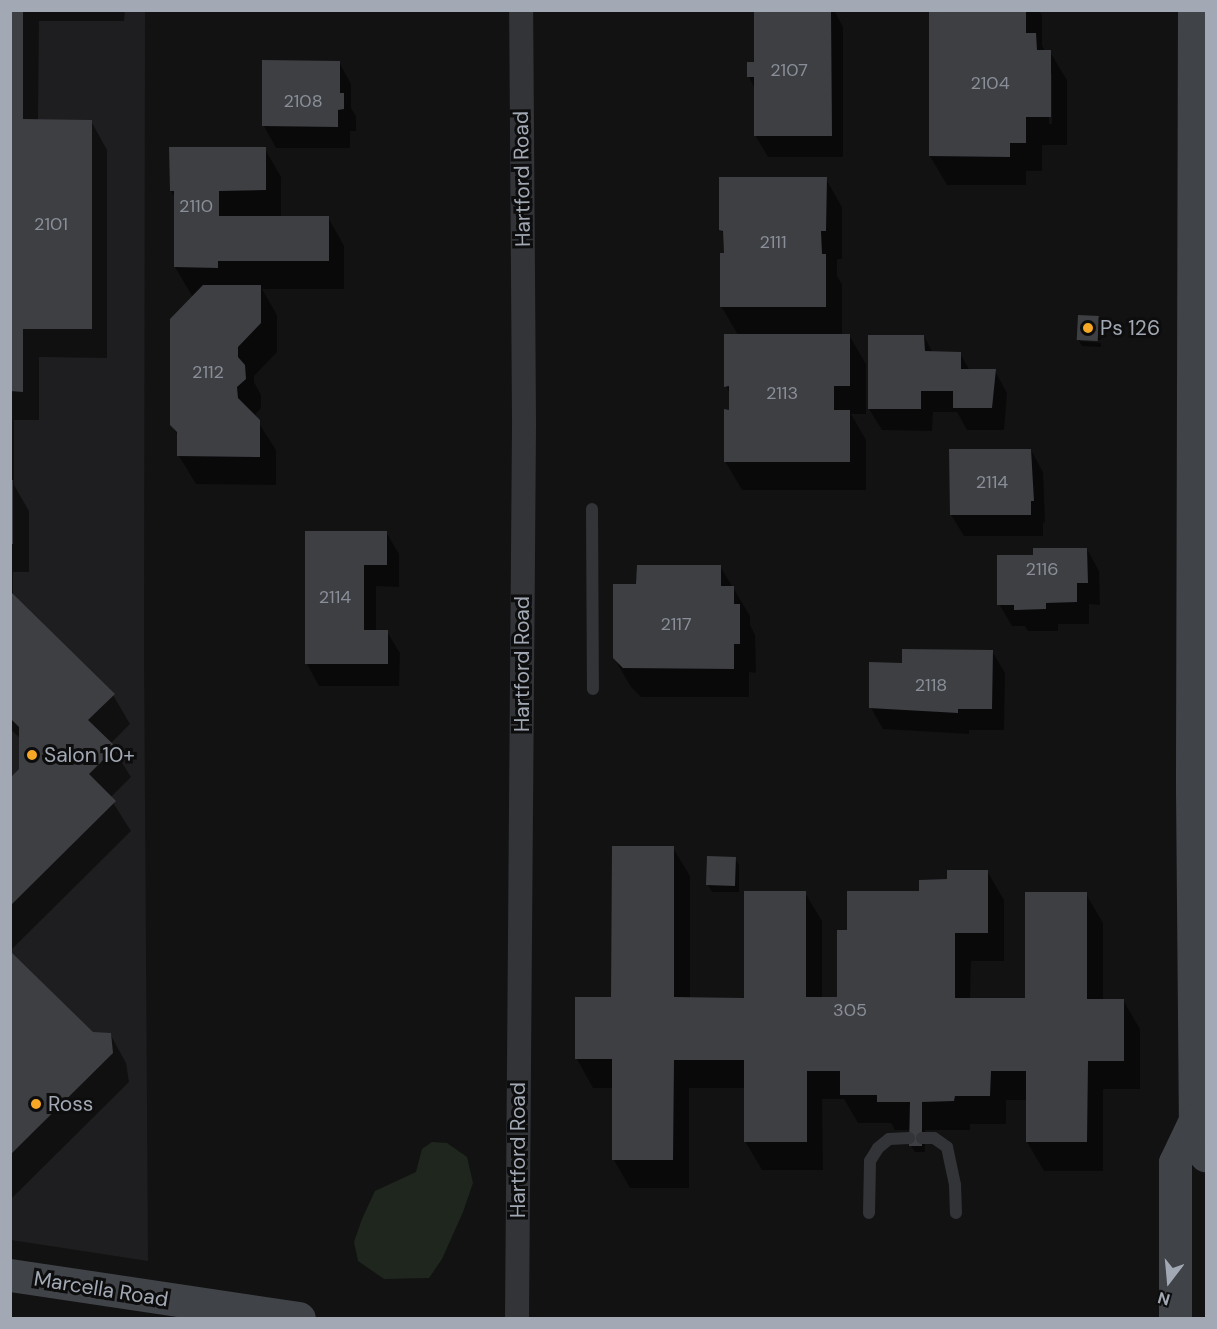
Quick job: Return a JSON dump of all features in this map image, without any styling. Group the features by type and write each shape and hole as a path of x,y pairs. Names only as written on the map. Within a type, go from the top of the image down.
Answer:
{"street":[{"name":"Hartford Road","path":"517,1318 524,373 521,10"},
{"path":"1194,10 1200,348 1200,681 1195,1120 1206,1155"},
{"path":"1175,1318 1174,1162 1195,1120"},
{"name":"Marcella Road","path":"10,1275 298,1318"}],"lane":[{"path":"592,509 593,689"},
{"path":"869,1213 870,1161 878,1148 889,1139 916,1138 934,1138 947,1148 955,1185 956,1213"}],"shaded area":[{"path":"11,11 145,11 144,649 148,1261 11,1240"},
{"path":"432,1142 447,1143 467,1157 473,1183 463,1212 442,1259 429,1278 384,1279 358,1261 354,1242 362,1219 375,1191 416,1172 422,1149"}],"building":[{"path":"10,10 23,10 23,119 92,120 92,329 23,329 23,392 10,391"},
{"path":"754,10 831,10 832,136 754,136 754,77 747,77 747,62 754,62"},
{"path":"929,10 1026,10 1026,33 1036,33 1037,50 1051,50 1051,117 1026,117 1026,143 1010,143 1010,157 929,156"},
{"path":"262,60 340,61 340,93 344,93 344,109 338,110 338,127 262,126"},
{"path":"169,147 266,147 266,190 219,191 219,216 329,216 329,261 218,261 218,268 174,267 174,191 170,191"},
{"path":"719,177 827,177 826,231 821,231 822,254 826,254 826,307 720,307 720,253 724,253 723,231 719,230"},
{"path":"203,285 261,285 261,323 238,347 238,357 245,365 246,379 237,387 238,398 260,420 260,457 177,456 177,432 170,425 170,319"},
{"name":"Ps 126","path":"1078,315 1099,316 1098,341 1077,340"},
{"path":"724,334 850,334 850,386 834,386 834,410 850,410 850,462 724,462 724,409 729,410 729,386 724,387"},
{"path":"868,335 924,335 925,351 961,352 961,369 996,369 992,408 953,408 953,391 921,391 921,409 868,409"},
{"path":"949,449 1031,449 1034,501 1031,501 1031,515 950,515"},
{"path":"10,480 13,480 13,544 10,544"},
{"path":"305,531 387,531 387,565 364,565 364,630 388,630 388,664 305,664"},
{"path":"1033,548 1087,548 1088,583 1077,583 1077,602 1046,603 1046,609 1014,610 1014,605 997,605 997,555 1033,555"},
{"path":"637,565 721,565 721,586 734,586 734,604 740,604 740,644 734,644 734,669 623,668 613,658 613,584 636,584"},
{"path":"10,591 115,694 88,720 116,747 89,774 116,801 10,906 10,778 19,769 19,727 10,718"},
{"path":"902,649 993,650 992,709 958,709 958,713 869,708 869,662 902,663"},
{"path":"612,846 674,846 674,997 744,998 744,891 806,891 806,997 837,997 837,930 847,930 847,891 919,891 919,880 947,879 947,870 988,870 988,933 955,933 955,998 1025,998 1025,892 1087,892 1087,999 1124,999 1124,1061 1088,1061 1087,1142 1026,1142 1026,1071 991,1071 990,1096 955,1096 954,1101 922,1102 922,1146 909,1146 910,1102 877,1102 877,1095 840,1095 840,1071 807,1071 807,1142 744,1142 744,1060 674,1060 673,1160 612,1160 612,1059 575,1059 575,997 611,997"},
{"path":"707,856 736,857 735,886 706,885"},
{"name":"Ross","path":"10,951 93,1032 111,1033 113,1053 10,1155"}],"place":[{"name":"Ps 126","path":"1088,328"},
{"name":"Salon 10+","path":"32,755"},
{"name":"Ross","path":"36,1104"}]}
